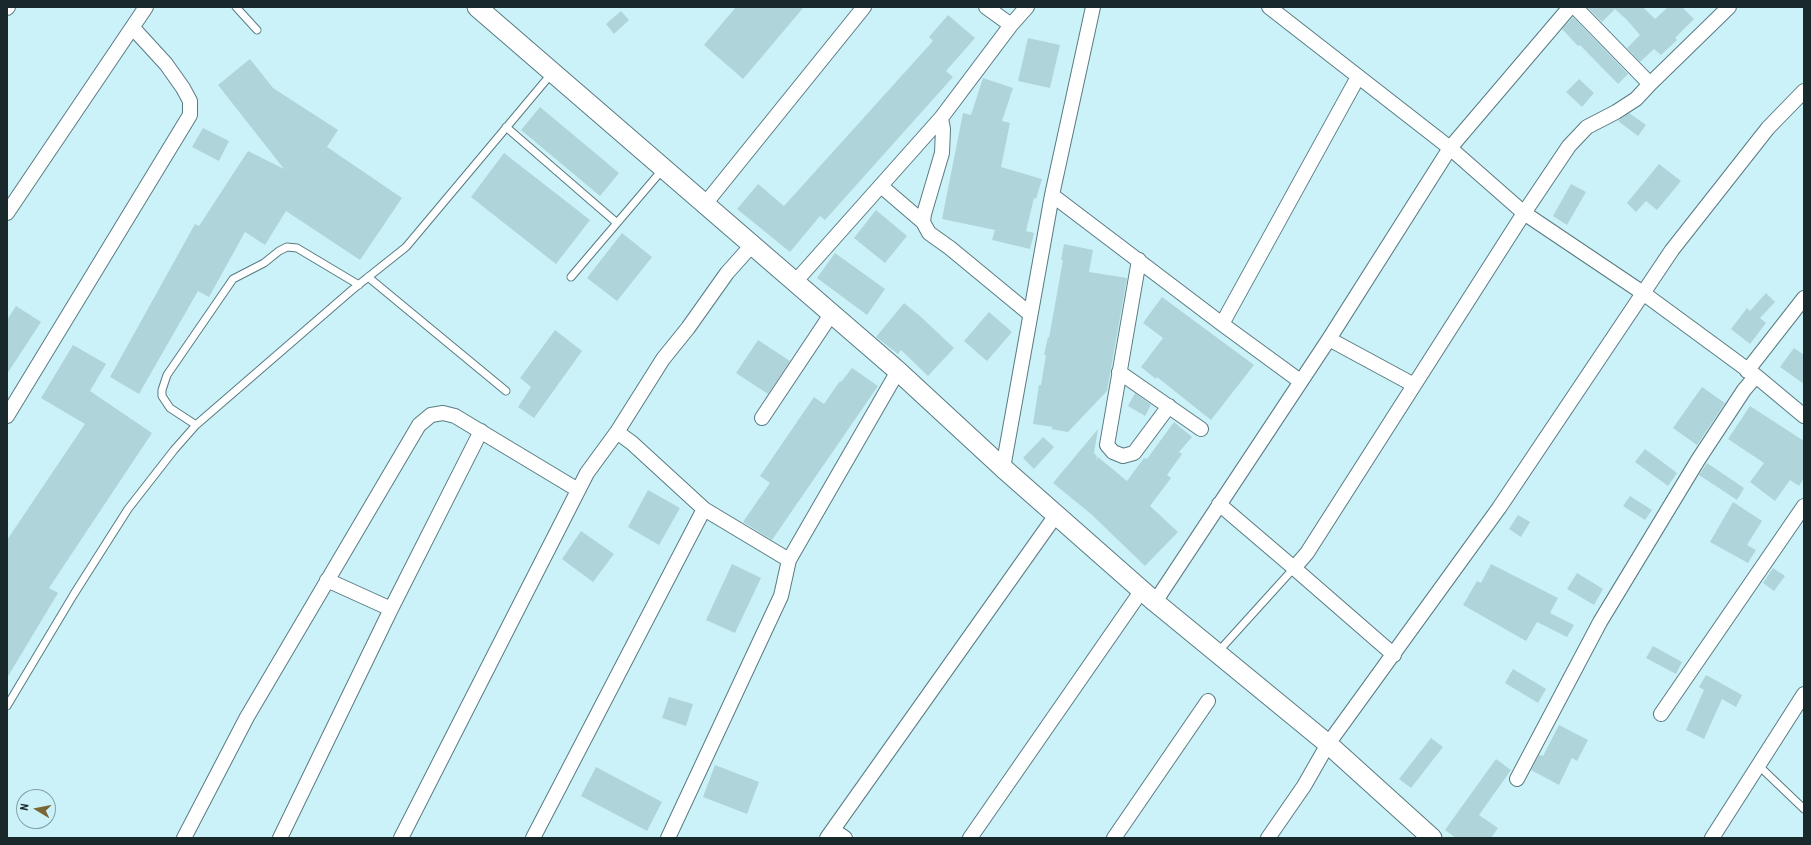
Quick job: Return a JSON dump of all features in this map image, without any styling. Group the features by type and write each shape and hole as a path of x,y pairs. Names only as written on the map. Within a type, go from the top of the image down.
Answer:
{"street":[{"path":"477,7 898,370 1003,468 1148,596 1328,744 1424,835"},
{"path":"705,204 864,7"},
{"path":"986,7 1011,25"},
{"path":"795,282 941,118 1011,25 1027,7"},
{"path":"1003,468 1052,194 1093,7"},
{"path":"1269,7 1450,148 1524,213 1643,293 1751,373 1804,416"},
{"path":"970,838 1148,596 1219,504 1300,380 1329,339 1450,148 1570,7"},
{"path":"1575,7 1650,84"},
{"path":"1294,568 1307,553 1524,213 1569,146 1587,127 1616,112 1636,99 1729,7"},
{"path":"7,213 133,28 140,9"},
{"path":"7,416 190,115 190,101 183,88 166,64 133,28"},
{"path":"1222,324 1358,77"},
{"path":"1268,838 1304,786 1328,744 1394,655 1499,508 1672,250 1768,128 1804,91"},
{"path":"923,222 942,153 943,129 941,118"},
{"path":"880,186 923,222 929,233 950,248 1030,314"},
{"path":"1052,194 1222,324 1300,380"},
{"path":"401,838 587,473 617,432 663,359 688,328 727,273 752,245"},
{"path":"1139,260 1107,445 1113,452 1123,456 1134,453 1169,406"},
{"path":"1517,779 1600,622 1698,460 1744,390 1751,373 1804,298"},
{"path":"762,418 832,313"},
{"path":"1329,339 1414,385"},
{"path":"668,838 781,596 789,560 898,370"},
{"path":"1119,372 1201,429"},
{"path":"184,838 247,717 419,425 431,415 443,413 455,416 481,430 578,490"},
{"path":"280,838 391,609 481,430"},
{"path":"617,432 632,443 704,509 789,560"},
{"path":"1219,504 1394,655"},
{"path":"1661,714 1804,506"},
{"path":"533,838 704,509"},
{"path":"845,838 830,834 1056,515"},
{"path":"327,580 391,609"},
{"path":"1712,838 1804,694"},
{"path":"1114,838 1208,701"}],"lane":[{"path":"236,7 257,30"},
{"path":"7,706 74,594 128,509 196,425 368,277 406,247 553,72"},
{"path":"506,127 617,223"},
{"path":"571,277 663,168"},
{"path":"196,425 170,408 164,402 162,390 167,376 233,279 264,263 279,251 287,247 297,248 359,285"},
{"path":"368,277 506,392"},
{"path":"1217,653 1294,568"},
{"path":"1758,765 1804,809"}],"building":[{"path":"736,7 804,7 743,79 704,45"},
{"path":"1587,7 1643,7 1655,19 1668,7 1682,7 1694,19 1675,38 1677,40 1661,55 1654,49 1640,62 1627,48 1640,35 1627,20 1615,9 1602,22"},
{"path":"621,11 629,20 614,34 606,24"},
{"path":"948,15 975,38 946,71 953,77 825,220 820,216 790,252 737,209 758,184 784,206 933,41 929,37"},
{"path":"1573,17 1628,74 1618,84 1562,29"},
{"path":"1028,38 1060,45 1050,88 1018,81"},
{"path":"250,59 273,88 338,130 327,147 402,198 360,260 286,211 265,245 245,232 209,297 198,291 139,394 110,377 195,224 199,226 248,151 284,169 218,85"},
{"path":"983,78 1013,88 1002,121 1010,123 1001,167 1042,179 1036,199 1034,198 1026,231 1034,233 1030,249 992,240 995,230 942,219 963,113 971,115"},
{"path":"1579,79 1594,93 1582,107 1566,92"},
{"path":"540,107 619,173 600,196 521,130"},
{"path":"1629,113 1646,125 1638,136 1618,121"},
{"path":"203,128 229,141 219,161 192,147"},
{"path":"504,153 590,220 556,264 471,197"},
{"path":"1659,164 1681,181 1657,210 1646,201 1636,212 1627,203"},
{"path":"1571,184 1586,192 1567,225 1553,216"},
{"path":"876,210 907,236 885,263 854,238"},
{"path":"622,233 652,257 617,301 587,278"},
{"path":"1064,244 1093,250 1089,272 1127,278 1107,391 1068,432 1051,429 1053,427 1033,424 1039,385 1041,385 1046,355 1044,355 1048,337 1049,338 1063,260 1061,260"},
{"path":"835,253 885,289 867,315 817,278"},
{"path":"1766,293 1775,302 1760,318 1766,323 1750,344 1731,329 1747,308 1750,311"},
{"path":"1162,297 1254,365 1211,420 1157,377 1156,379 1141,367 1163,338 1143,323"},
{"path":"904,303 954,348 928,376 901,350 898,354 876,337"},
{"path":"16,306 41,322 7,374 7,320"},
{"path":"989,312 1012,332 987,361 964,341"},
{"path":"555,330 582,351 534,418 518,407 531,387 520,378"},
{"path":"758,340 790,361 768,394 736,373"},
{"path":"73,345 106,364 90,391 152,433 49,588 58,593 7,678 7,540 85,424 41,398"},
{"path":"1794,348 1804,355 1804,384 1780,367"},
{"path":"852,368 878,386 772,540 743,522 770,483 760,476 814,397 824,404 840,381 841,382"},
{"path":"1702,387 1725,403 1697,445 1673,428"},
{"path":"1135,393 1151,405 1145,416 1128,406"},
{"path":"1750,406 1804,441 1804,478 1799,486 1790,480 1775,501 1750,482 1764,463 1728,439"},
{"path":"1174,422 1192,437 1179,452 1182,454 1167,475 1171,478 1150,506 1178,532 1145,566 1091,514 1053,483 1098,429 1094,453 1097,456 1096,461 1098,457 1127,481 1144,458 1147,459"},
{"path":"1043,437 1054,447 1034,469 1023,458"},
{"path":"1645,449 1677,473 1668,486 1635,462"},
{"path":"1707,463 1744,488 1737,500 1699,475"},
{"path":"648,490 680,508 659,545 628,527"},
{"path":"1630,496 1652,510 1645,520 1623,506"},
{"path":"1733,502 1762,521 1747,545 1756,550 1748,563 1710,542"},
{"path":"1518,515 1530,522 1521,537 1509,529"},
{"path":"581,531 614,554 593,582 562,559"},
{"path":"732,564 761,578 735,633 706,620"},
{"path":"1491,564 1558,598 1550,613 1574,625 1567,637 1537,622 1526,641 1463,605 1477,581 1481,583"},
{"path":"1773,568 1785,576 1774,591 1763,583"},
{"path":"1577,573 1603,589 1594,605 1567,589"},
{"path":"1653,646 1682,662 1676,674 1646,658"},
{"path":"1513,669 1546,689 1538,703 1505,683"},
{"path":"1706,675 1742,695 1736,707 1722,699 1704,739 1686,730 1704,690 1699,687"},
{"path":"669,697 693,704 686,726 662,718"},
{"path":"1559,725 1588,740 1577,761 1572,758 1559,785 1531,770 1539,755 1543,756"},
{"path":"1431,738 1443,747 1411,788 1399,779"},
{"path":"1496,759 1511,770 1479,815 1498,828 1491,838 1456,838 1445,830"},
{"path":"715,765 759,782 747,814 703,797"},
{"path":"596,767 662,802 647,831 581,796"}]}
